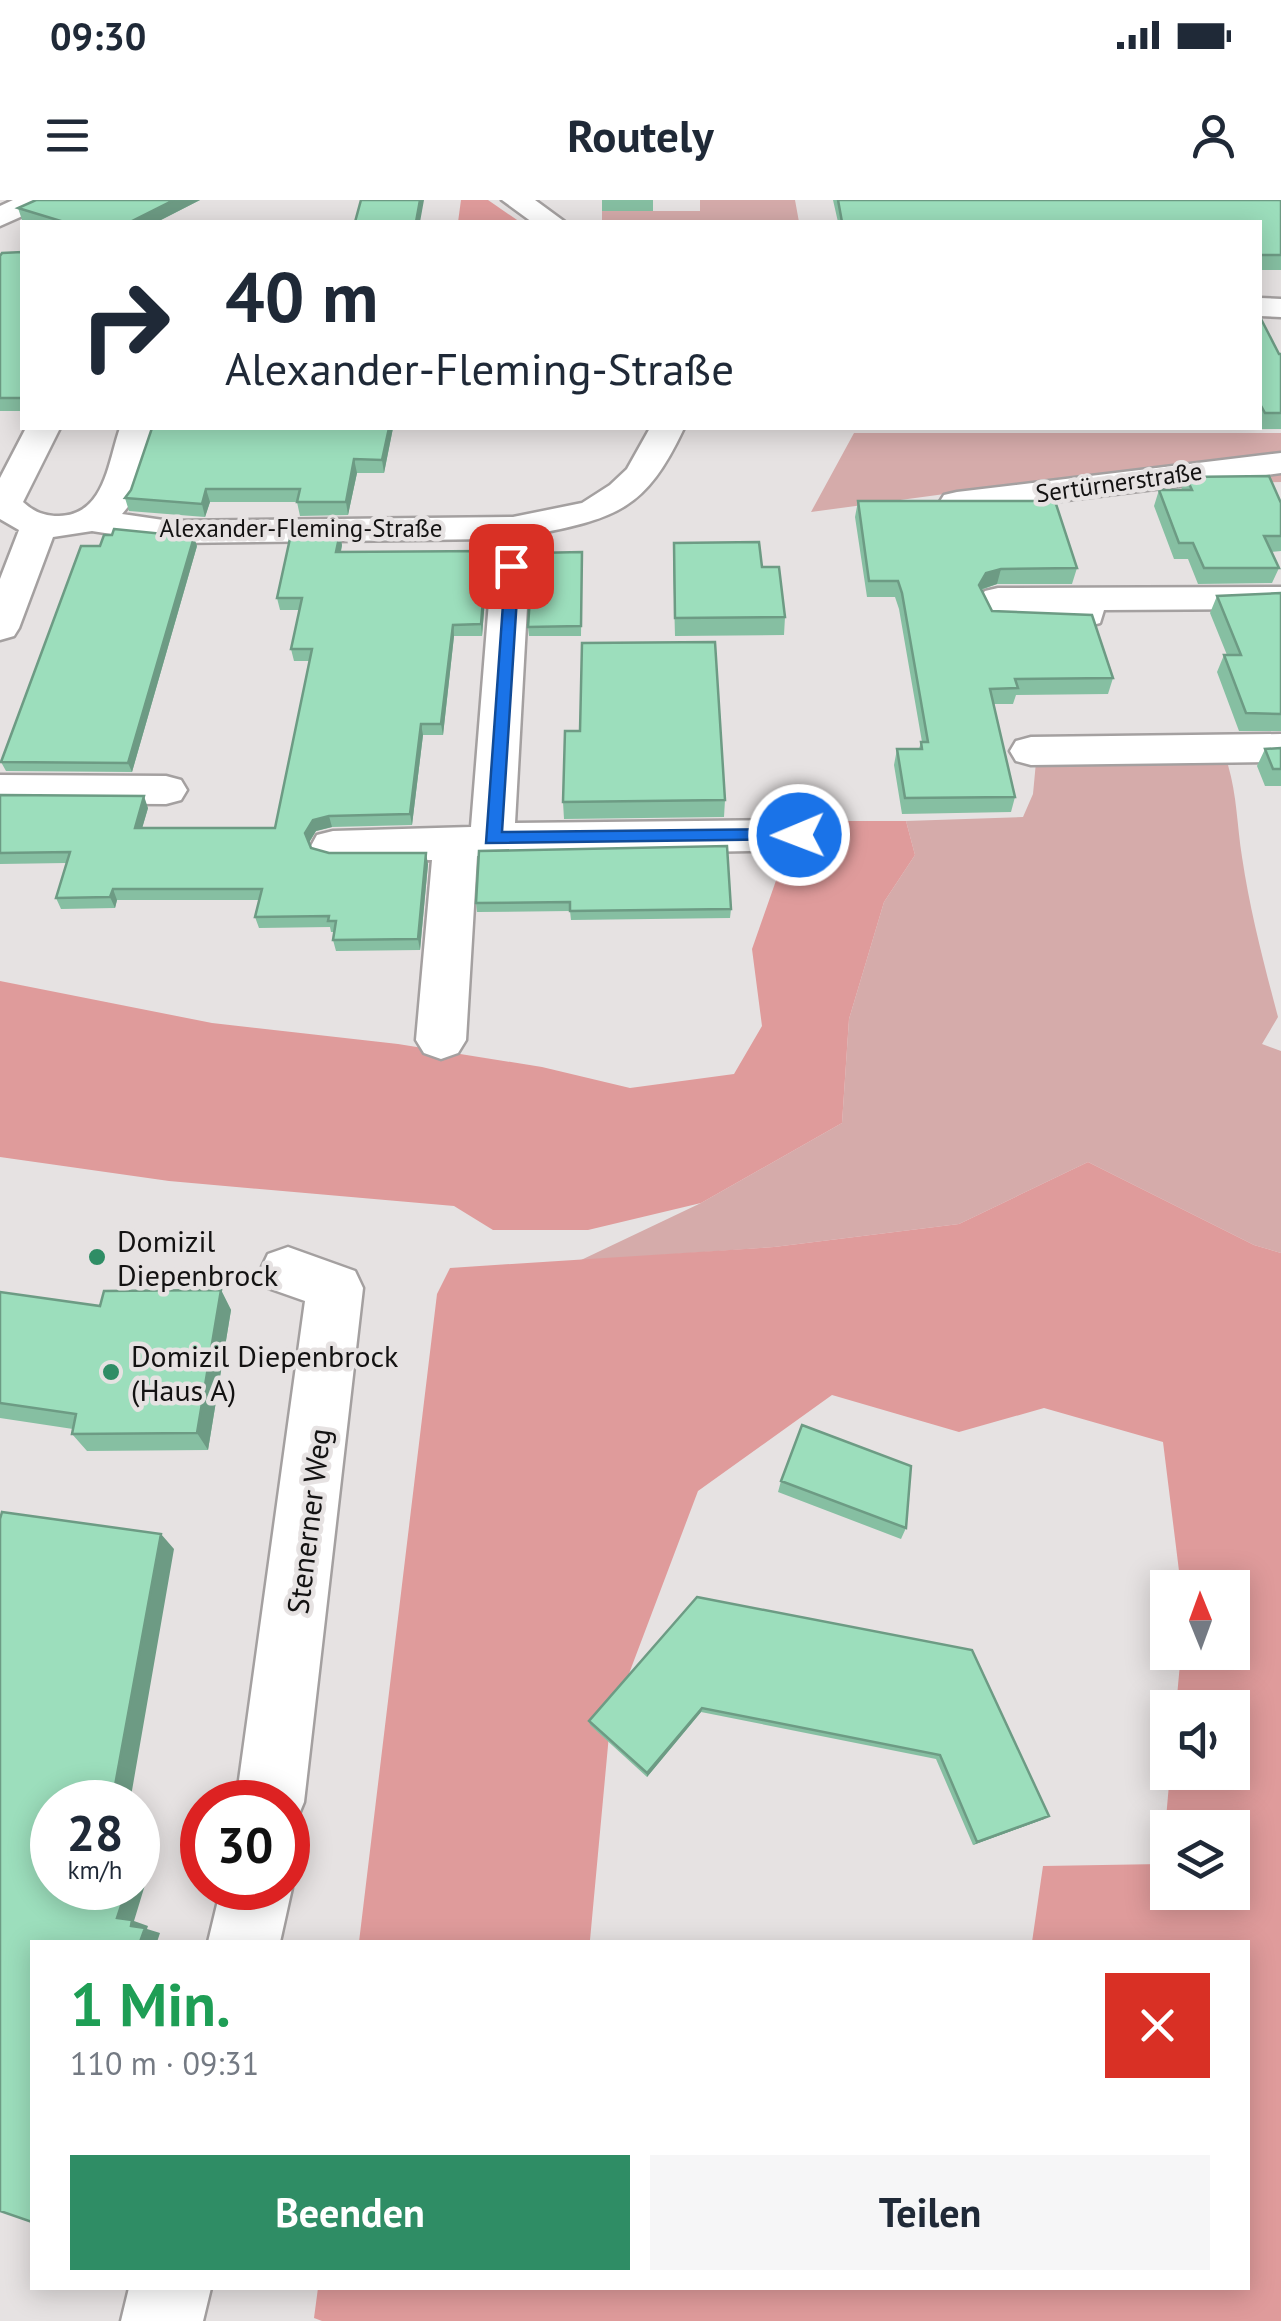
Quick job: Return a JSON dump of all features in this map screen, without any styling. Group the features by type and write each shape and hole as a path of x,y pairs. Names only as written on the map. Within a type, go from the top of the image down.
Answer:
{"street":[{"path":"0,217 35,200"},
{"path":"516,200 548,220"},
{"path":"0,628 39,526 18,520 6,503 42,430"},
{"path":"90,520 114,502 136,430"},
{"name":"Alexander-Fleming-Straße","path":"39,526 66,526 90,520 170,532 514,528 593,512 642,474 666,430"},
{"name":"Sertürnerstraße","path":"957,502 1281,463"},
{"path":"440,1040 474,842 514,528"},
{"path":"1081,598 1281,598"},
{"path":"1031,751 1281,748"},
{"path":"0,789 166,790"},
{"path":"333,846 799,835"},
{"name":"Stenerner Weg","path":"273,1780 335,1288 288,1272"},
{"path":"244,1940 251,1910"},
{"path":"162,2321 170,2290"}],"shaded area":[{"path":"461,200 488,200 517,220 458,220"},
{"path":"700,200 795,200 799,220 602,220 602,211 700,211"},
{"path":"854,433 1281,433 1281,482 982,489 811,512"},
{"path":"1036,762 1228,765 1249,897 1278,1017 1262,1044 1281,1051 1281,1253 1254,1245 1088,1162 959,1224 774,1247 579,1261 701,1203 842,1123 849,1019 884,902 915,855 906,821 1023,817 1033,794"},
{"path":"818,821 906,821 915,855 884,902 849,1019 842,1123 701,1203 588,1230 493,1230 454,1206 169,1181 0,1157 0,981 212,1023 398,1044 542,1067 630,1088 734,1074 762,1026 752,949 786,852"},
{"path":"1088,1162 1254,1245 1281,1253 1281,2321 314,2318 318,2290 1250,2290 1250,1940 1032,1940 1043,1866 1150,1864 1150,1910 1250,1910 1250,1810 1167,1810 1169,1790 1250,1790 1250,1690 1178,1690 1179,1670 1250,1670 1250,1570 1179,1570 1163,1442 1044,1408 959,1432 832,1395 698,1491 610,1724 590,1940 359,1940 437,1294 450,1268 774,1247 959,1224"}],"building":[{"path":"36,200 174,200 134,220 57,220 18,208"},
{"path":"361,200 420,200 416,220 356,220"},
{"path":"838,200 1281,200 1281,255 1262,255 1262,220 842,220"},
{"path":"20,252 20,398 0,398 2,253"},
{"path":"1262,321 1281,354 1281,413 1265,413"},
{"path":"151,430 389,430 382,460 354,459 346,502 297,502 300,489 206,489 202,504 125,498"},
{"path":"1269,476 1281,503 1281,536 1264,536 1279,568 1204,568 1193,543 1179,543 1159,490 1192,490 1186,477"},
{"path":"858,501 1055,501 1077,568 1001,569 986,573 979,585 992,611 1092,615 1113,678 1015,679 1018,688 990,689 1015,797 905,798 897,749 922,749 921,742 928,742 902,593 898,581 869,581"},
{"path":"114,529 194,537 128,763 1,762 81,546 100,546 104,535 112,535"},
{"path":"340,533 336,552 487,551 481,624 453,625 441,724 421,724 410,814 329,816 313,820 305,833 311,848 329,853 426,853 418,939 333,940 336,921 328,921 329,916 255,917 262,889 113,889 110,897 56,898 70,852 0,853 0,795 144,796 135,828 275,828 312,649 291,649 302,598 277,598 291,534"},
{"path":"759,542 762,567 779,567 785,617 675,618 674,543"},
{"path":"582,552 581,626 528,627 533,553"},
{"path":"1281,593 1281,714 1246,713 1224,655 1241,655 1217,596"},
{"path":"715,642 725,800 563,802 565,731 580,731 582,643"},
{"path":"1281,748 1281,769 1273,769 1265,749"},
{"path":"727,846 731,909 570,911 570,902 476,903 479,851"},
{"name":"Domizil Diepenbrock (Haus A)","path":"221,1290 197,1433 72,1434 76,1414 0,1403 0,1292 100,1306 104,1291"},
{"path":"802,1425 911,1466 906,1528 781,1481"},
{"path":"2,1512 161,1534 116,1780 30,1780 30,1910 120,1910 117,1918 132,1920 131,1926 145,1928 141,1940 30,1940 30,2221 0,2211"},
{"path":"697,1597 972,1650 1049,1816 977,1842 940,1755 702,1708 647,1773 589,1721"}],"place":[{"name":"Domizil Diepenbrock","path":"97,1257"},
{"name":"Domizil Diepenbrock (Haus A)","path":"111,1372"}],"route":[{"path":"511,566 492,838 799,835"}]}
